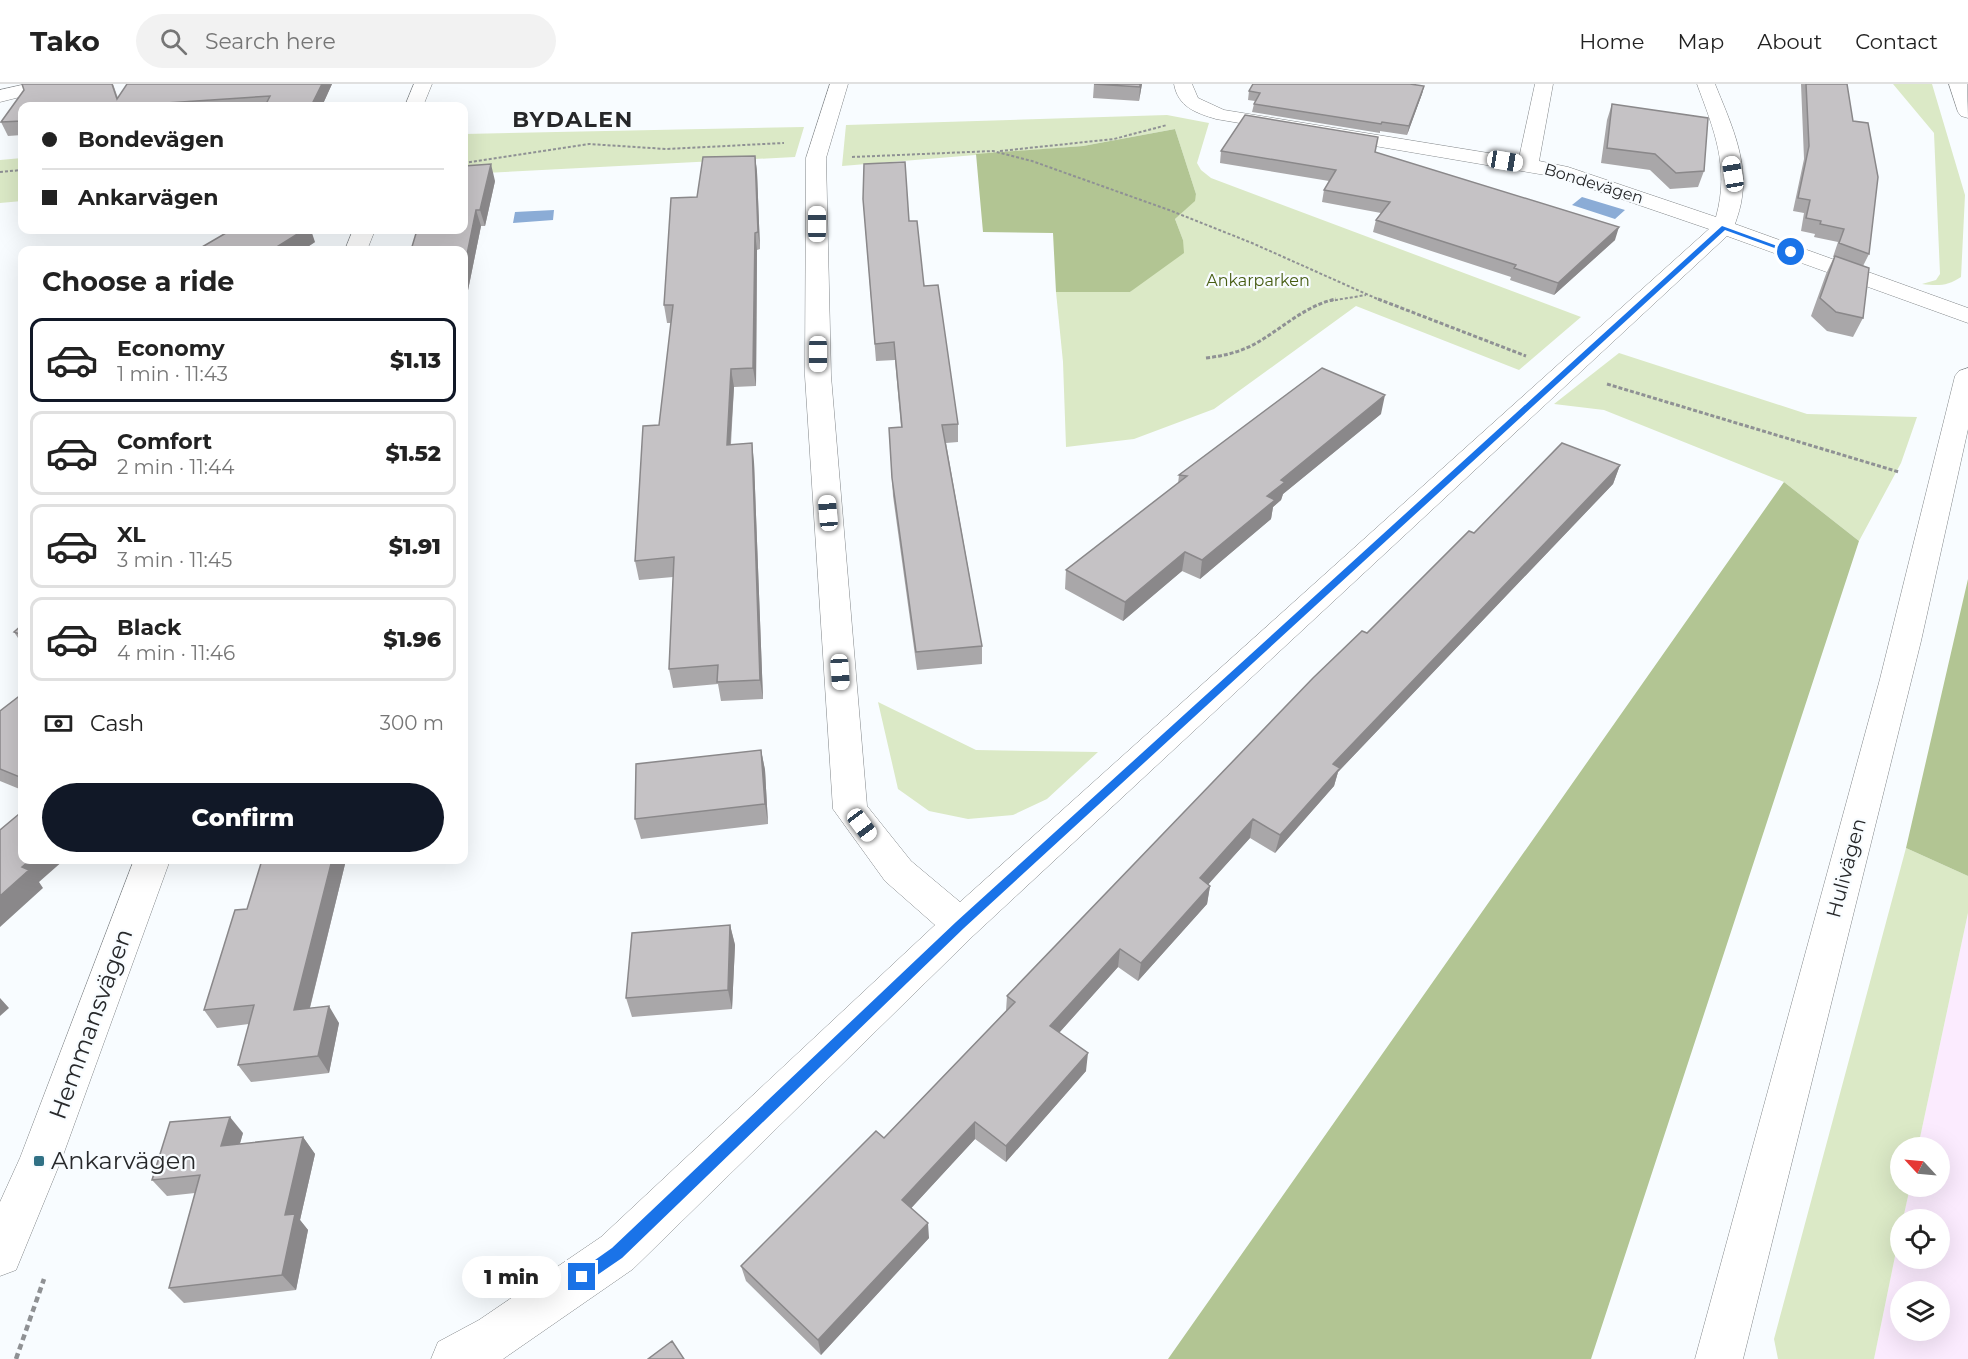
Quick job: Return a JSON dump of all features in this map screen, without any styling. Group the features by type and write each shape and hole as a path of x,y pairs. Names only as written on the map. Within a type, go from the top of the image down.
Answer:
{"street":[{"path":"0,96 49,84"},
{"path":"416,102 423,84"},
{"path":"839,84 819,150 818,376 850,809 897,871 960,925"},
{"path":"1184,84 1186,97 1194,105 1206,111"},
{"path":"1528,164 1544,84"},
{"path":"455,1359 496,1337 617,1253 960,925 1724,227 1732,196 1733,174 1727,142 1706,84"},
{"path":"1958,84 1968,112"},
{"name":"Bondevägen","path":"1206,111 1528,164 1602,183 1968,316"},
{"name":"Hulivägen","path":"1719,1359 1896,676 1943,471 1968,376"},
{"name":"Hemmansvägen","path":"0,1254 41,1158 151,864"}],"path":[{"path":"468,162 589,144 666,149 993,151 1114,139 1162,127 1206,111"},
{"path":"993,151 1068,173 1169,210 1252,243 1368,295 1567,371 1899,472"},
{"path":"0,172 18,170"},
{"path":"1206,358 1227,357 1250,346 1313,307 1335,298 1368,295"}],"shaded area":[{"path":"1968,913 1968,1359 1874,1359 1892,1269 1950,1269 1950,1209 1905,1209 1908,1197 1950,1197 1950,1137 1920,1137"}],"green space":[{"path":"1893,84 1932,84 1965,195 1961,277 1947,284 1922,284 1936,280 1940,274 1934,133"},
{"name":"Ankarparken","path":"1167,115 1209,123 1197,163 1201,170 1211,178 1581,317 1519,370 1356,306 1214,409 1134,439 1066,447 1063,362 1056,292 1130,292 1183,240 1175,219 1194,201 1196,194 1175,129 1083,146 842,166 846,125"},
{"path":"804,127 795,157 468,174 468,134"},
{"path":"1175,129 1196,194 1195,201 1175,219 1183,240 1184,253 1130,292 1056,292 1053,233 983,232 976,154 1083,146"},
{"path":"18,158 18,201 0,203 0,160"},
{"path":"1619,353 1807,414 1917,417 1901,463 1859,541 1784,482 1604,410 1554,404"},
{"path":"1784,482 1859,541 1591,1359 1168,1359"},
{"path":"1968,579 1968,876 1906,848"},
{"path":"878,702 976,750 1098,752 1047,799 1013,815 968,819 929,811 898,789"},
{"path":"1906,848 1968,876 1968,913 1920,1137 1890,1137 1890,1197 1908,1197 1905,1209 1890,1209 1890,1269 1892,1269 1874,1359 1778,1359 1774,1339"}],"water":[{"path":"1582,197 1625,210 1615,219 1572,205"},
{"path":"554,210 553,220 513,223 515,212"}],"building":[{"path":"22,84 112,84 117,99 127,84 322,84 313,102 267,102 270,96 181,102 18,102 18,121 1,122 24,90"},
{"path":"1094,84 1140,84 1140,87"},
{"path":"1253,84 1410,84 1424,86 1409,126 1382,122 1381,124 1254,104 1260,93 1249,91"},
{"path":"1806,84 1847,84 1853,121 1868,123 1878,177 1869,254 1839,243 1844,229 1820,224 1821,221 1806,218 1810,200 1798,198 1809,146"},
{"path":"1612,104 1708,118 1704,171 1676,173 1655,154 1607,148"},
{"path":"1245,115 1378,137 1375,152 1619,227 1558,283 1514,268 1516,265 1376,220 1390,202 1324,190 1336,170 1221,151"},
{"path":"755,156 758,232 755,233 753,368 731,369 727,445 752,443 760,680 717,682 718,665 669,669 674,557 635,561 643,426 659,425 673,305 664,305 671,198 697,197 703,157"},
{"path":"905,162 909,221 917,221 924,286 938,285 958,424 942,425 982,646 916,652 892,478 889,428 902,427 894,342 875,344 863,199 864,164"},
{"path":"491,164 480,210 476,210 468,249 468,246 412,246 416,234 468,234 468,166"},
{"path":"224,234 298,234 278,246 204,246"},
{"path":"1835,256 1869,268 1863,318 1836,312 1820,298"},
{"path":"1322,368 1385,395 1281,480 1285,482 1267,496 1275,500 1202,560 1185,552 1125,602 1066,570 1187,476 1179,475"},
{"path":"1562,443 1620,465 1333,764 1340,768 1280,835 1253,819 1200,878 1210,886 1141,963 1120,949 1050,1026 1088,1053 1006,1146 975,1122 902,1200 928,1223 818,1340 741,1266 876,1131 884,1138 1015,1002 1007,996 1313,678 1362,631 1367,633 1469,531 1474,533"},
{"path":"18,697 18,776 0,769 0,711"},
{"path":"761,750 765,804 635,819 636,764"},
{"path":"18,815 18,864 25,864 22,867 29,870 0,896 0,830"},
{"path":"261,864 331,864 294,1010 329,1006 318,1056 238,1065 254,1005 204,1010 235,910 247,909"},
{"path":"730,925 728,990 626,998 632,933"},
{"path":"230,1117 221,1146 303,1137 285,1215 295,1214 282,1275 169,1288 200,1175 152,1180 170,1122"},
{"path":"672,1341 684,1359 648,1359"}],"place":[{"name":"Ankarvägen","path":"39,1161"}],"district":[{"name":"BYDALEN","path":"573,119"}],"route":[{"path":"582,1277 617,1253 960,925 1724,227 1791,252"}]}
